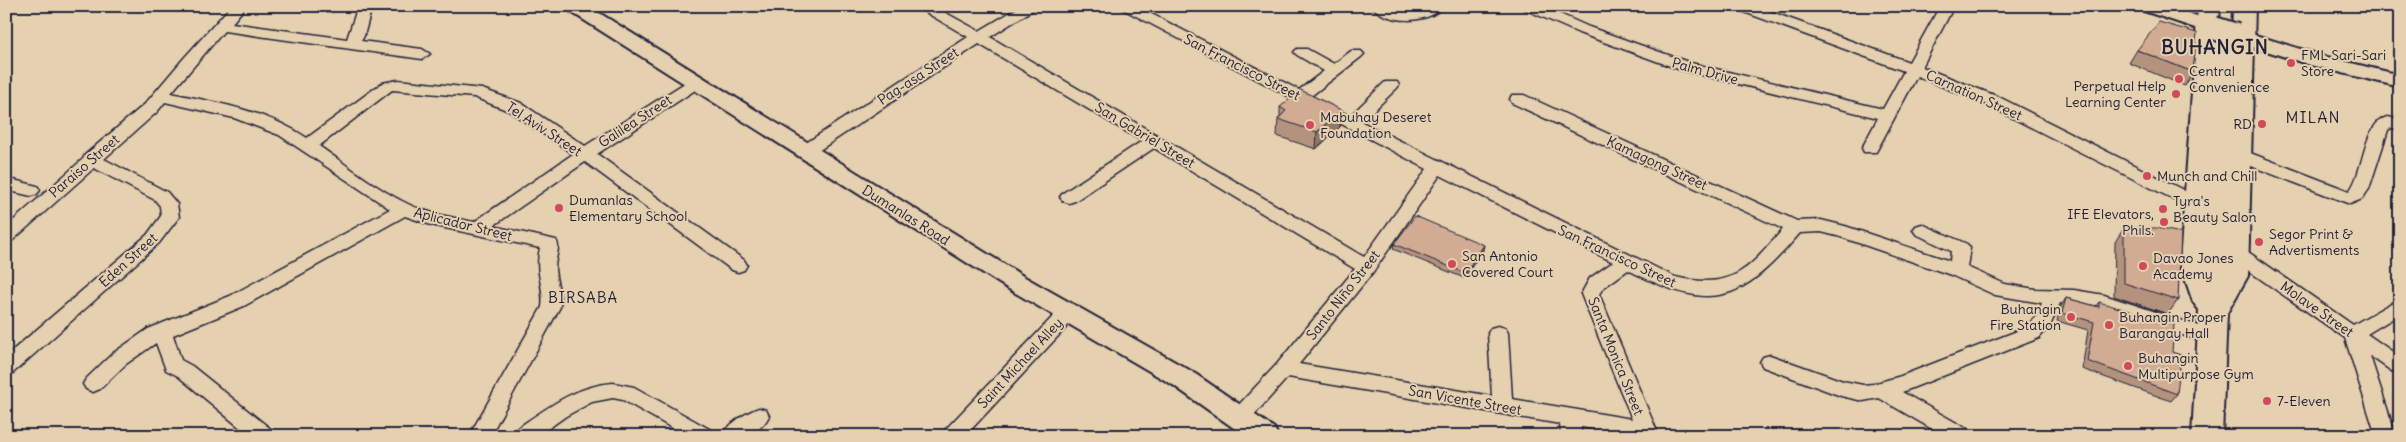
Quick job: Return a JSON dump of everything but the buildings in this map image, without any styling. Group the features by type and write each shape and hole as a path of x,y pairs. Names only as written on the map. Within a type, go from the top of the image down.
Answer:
{"highway":[{"path":"2211,326 2194,264 2197,204 2224,25 2244,6"},
{"path":"2211,326 2234,276 2239,155 2224,25"},
{"path":"2206,436 2224,25"}],"main road":[{"name":"Dumanlas Road","path":"575,6 893,208 1182,378 1265,436"},
{"path":"2148,6 2224,25 2326,64 2400,81"}],"street":[{"name":"Paraiso Street","path":"6,237 91,159 140,118 162,96 189,61 239,6"},
{"path":"352,43 357,36 364,6"},
{"name":"San Gabriel Street","path":"922,6 979,37 1367,267"},
{"name":"Pag-asa Street","path":"806,151 979,37 1032,6"},
{"name":"San Francisco Street","path":"1124,6 1437,167 1670,283 1685,287 1723,288 1738,284 1751,276 1795,227"},
{"path":"1379,6 1409,18 1417,18 1436,6"},
{"name":"Palm Drive","path":"1529,6 1584,30 1686,67 1887,115"},
{"name":"Carnation Street","path":"1741,6 1912,69 2002,106 2095,155 2197,204"},
{"path":"1870,148 1947,6"},
{"path":"221,26 422,54"},
{"path":"1302,52 1334,70"},
{"path":"1300,97 1356,54"},
{"name":"Galilea Street","path":"476,229 585,154 697,82"},
{"name":"Tel Aviv Street","path":"308,146 331,131 379,91 388,86 398,85 476,92 515,108 585,154 738,265"},
{"path":"1352,123 1391,85"},
{"name":"Aplicador Street","path":"162,96 258,118 285,131 382,197 404,209 431,219 550,244 546,273 553,297 546,319 479,436"},
{"name":"Kamagong Street","path":"1518,99 1795,227"},
{"path":"2239,155 2350,198 2356,195 2360,189 2382,128 2387,122 2400,124"},
{"path":"1069,197 1154,141"},
{"name":"Eden Street","path":"6,368 152,239 170,217 168,204 161,196 91,159"},
{"name":"Santo Niño Street","path":"1240,417 1284,369 1367,267 1437,167"},
{"path":"6,184 31,190"},
{"path":"93,384 119,359 162,331 237,301 404,209"},
{"path":"1795,227 1821,226 1845,232 1957,270 2002,290 2052,298 2074,297 2104,302 2211,326"},
{"path":"1922,230 1961,248 1957,270"},
{"name":"Molave Street","path":"2235,252 2400,367"},
{"name":"Santa Monica Street","path":"1626,262 1596,283 1590,294 1648,433"},
{"path":"1770,362 1841,388 1863,393 1882,390 1905,383 2032,333 2042,326 2048,315 2052,298"},
{"path":"2386,436 2353,334 2400,305"},
{"name":"Saint Michael Alley","path":"952,436 1068,312"},
{"path":"162,331 173,365 185,371 265,436"},
{"path":"1498,333 1502,406"},
{"name":"San Vicente Street","path":"1284,369 1502,406 1570,427 1648,433"},
{"path":"522,436 586,396 614,389 628,393 704,436"},
{"path":"1882,390 1962,436"},
{"path":"732,436 759,416"}],"place":[{"name":"FML Sari-Sari Store","path":"2291,63"},
{"name":"Central Convenience","path":"2179,79"},
{"name":"Perpetual Help Learning Center","path":"2176,94"},
{"name":"RD","path":"2262,124"},
{"name":"Mabuhay Deseret Foundation","path":"1310,125"},
{"name":"Munch and Chill","path":"2147,176"},
{"name":"Dumanlas Elementary School","path":"559,208"},
{"name":"Tyra's Beauty Salon","path":"2163,209"},
{"name":"IFE Elevators, Phils.","path":"2164,222"},
{"name":"Segor Print & Advertisments","path":"2259,242"},
{"name":"San Antonio Covered Court","path":"1452,264"},
{"name":"Davao Jones Academy","path":"2143,266"},
{"name":"Buhangin Fire Station","path":"2071,317"},
{"name":"Buhangin Proper Barangay Hall","path":"2109,325"},
{"name":"Buhangin Multipurpose Gym","path":"2128,366"},
{"name":"7-Eleven","path":"2267,401"}],"district":[{"name":"BUHANGIN","path":"2215,47"},
{"name":"MILAN","path":"2313,117"},
{"name":"BIRSABA","path":"583,298"}]}
